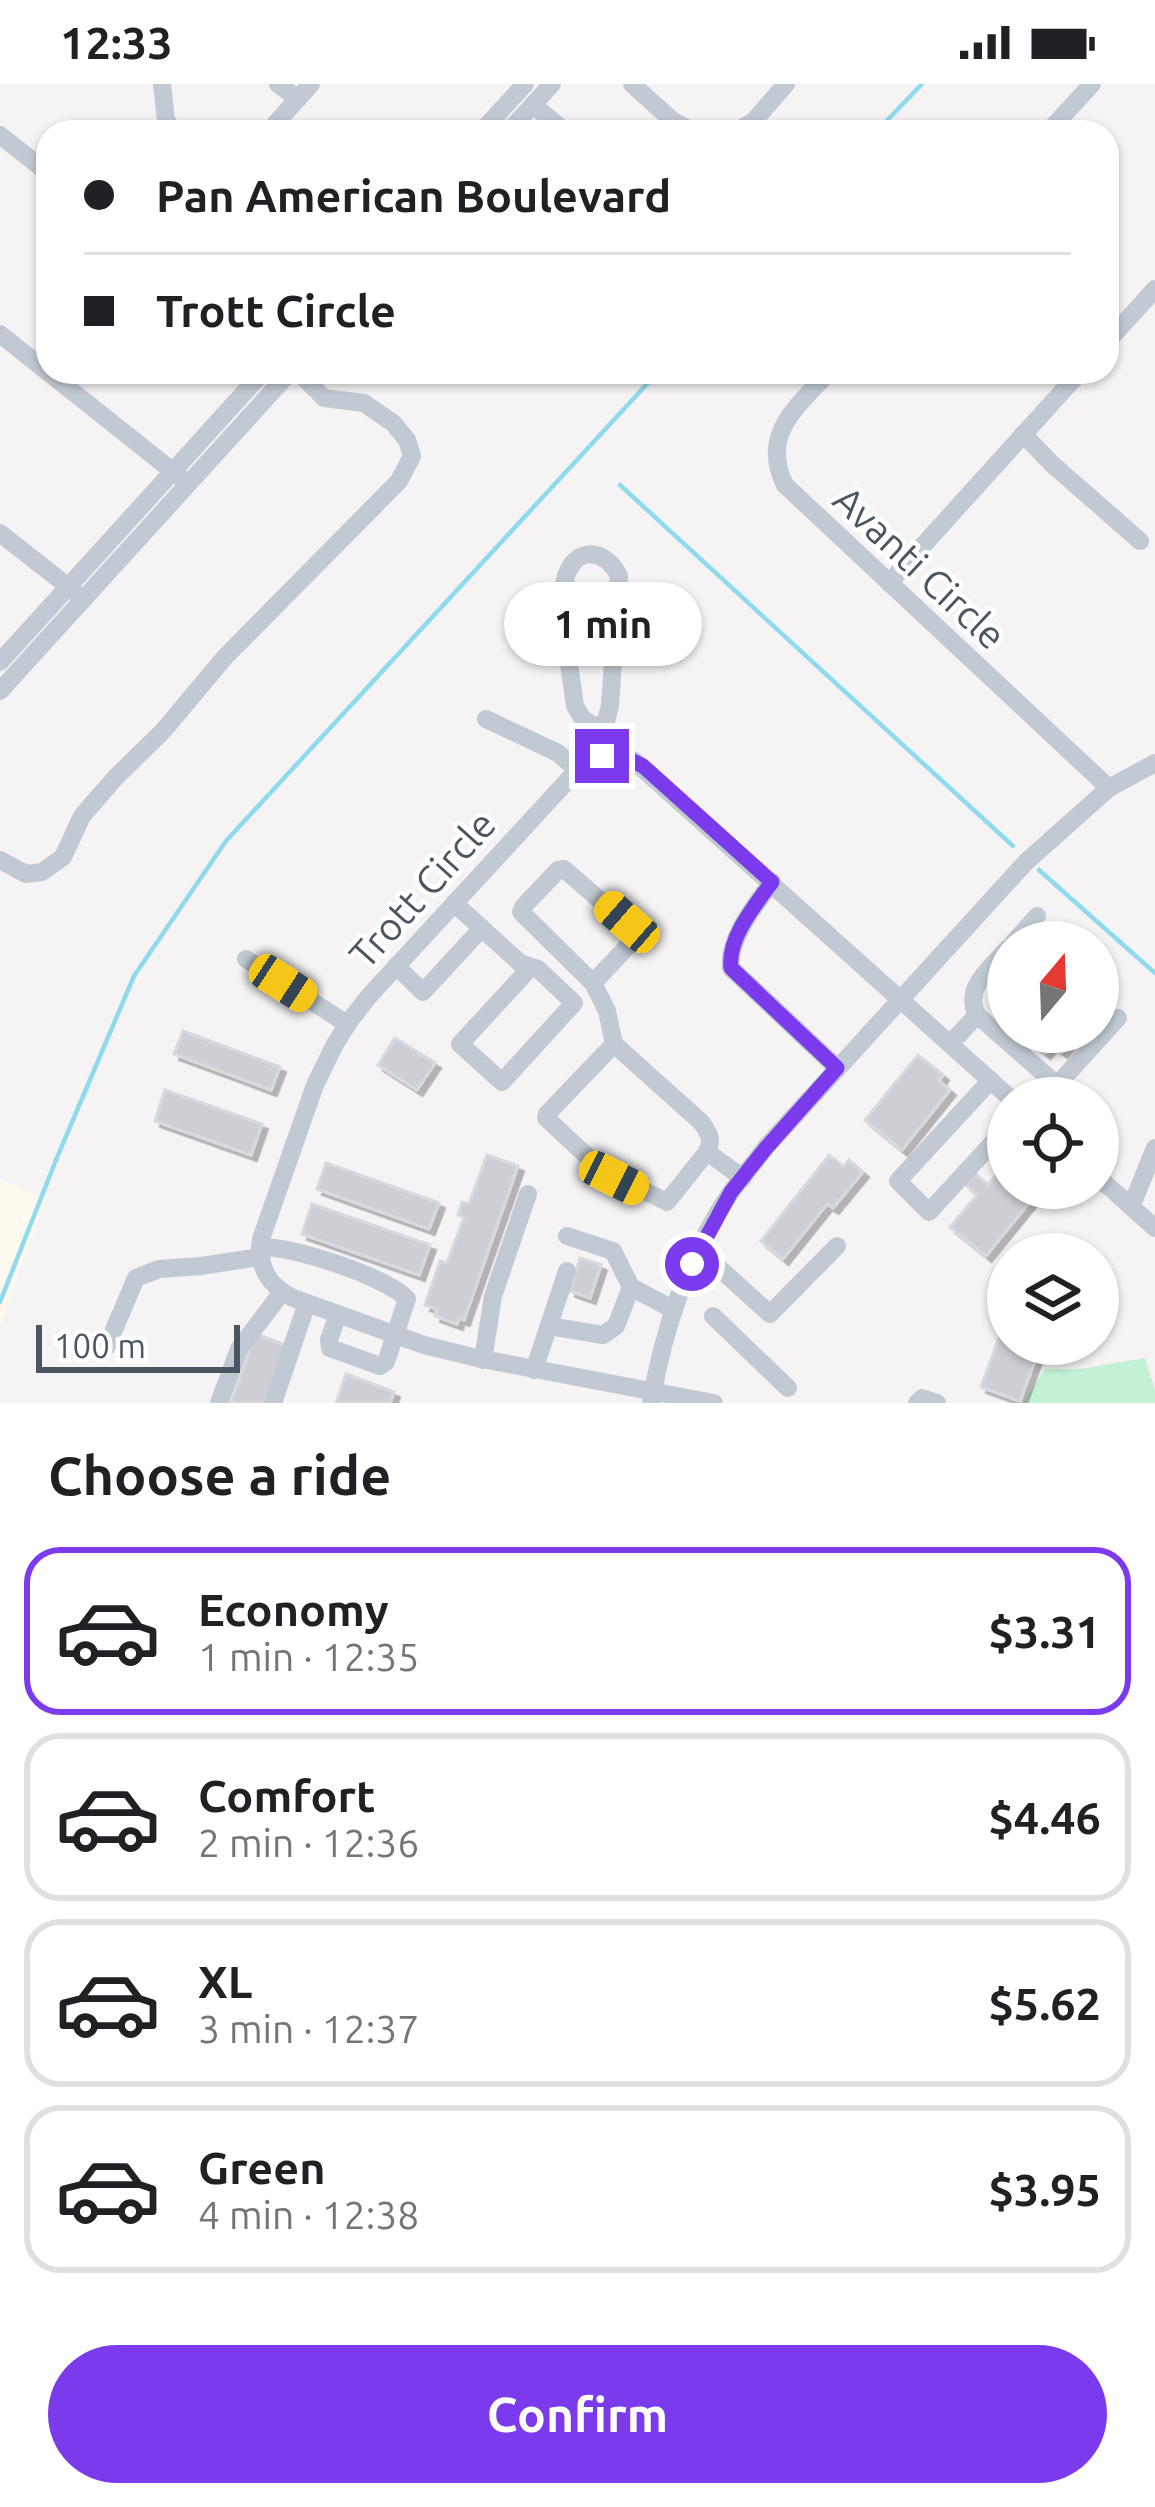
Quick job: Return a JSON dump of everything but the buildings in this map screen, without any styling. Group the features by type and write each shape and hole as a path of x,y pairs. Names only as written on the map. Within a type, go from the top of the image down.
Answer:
{"street":[{"path":"162,84 166,120"},
{"path":"278,84 304,92 279,120"},
{"path":"492,120 525,84"},
{"path":"519,120 552,84"},
{"path":"632,84 672,120"},
{"path":"755,120 786,84"},
{"path":"1059,120 1092,84"},
{"path":"533,105 551,120"},
{"path":"0,135 36,164"},
{"path":"1119,329 1155,290"},
{"path":"0,334 36,363"},
{"path":"62,384 180,478"},
{"path":"0,691 76,593 180,478 254,384"},
{"path":"180,478 281,384"},
{"path":"0,860 26,874 42,872 63,857 82,817 116,777 164,731 225,657 399,481 412,456 407,440 393,423 364,403 324,398 308,384"},
{"name":"Avanti Circle","path":"819,384 784,424 778,438 777,465 793,495 1109,788"},
{"path":"889,583 1069,384"},
{"path":"1023,434 1140,541"},
{"path":"0,533 76,593"},
{"path":"598,729 575,706 563,598 569,569 578,558 590,554 604,556 619,576 610,705 598,729 602,756 623,756 643,766 987,1077"},
{"path":"0,662 76,593"},
{"path":"486,719 558,753 577,770"},
{"name":"Trott Circle","path":"260,1252 315,1085 347,1024 577,770 602,756"},
{"path":"652,1397 674,1310 712,1224 743,1178 1025,862 1109,788 1155,763"},
{"path":"593,982 628,946 632,928 564,868 521,912 593,982 607,1011 614,1044 701,1122 711,1140 707,1152 667,1202 603,1171 546,1118 614,1044"},
{"path":"772,882 734,945 731,968 837,1068"},
{"path":"454,903 520,963 538,969 574,1003 502,1082 460,1044 531,967"},
{"path":"1033,921 1037,916"},
{"path":"396,966 423,992 482,928"},
{"path":"246,959 347,1024"},
{"path":"987,974 974,989 977,1015 1037,1077"},
{"path":"950,1044 977,1015"},
{"path":"1065,1077 1086,1053"},
{"path":"987,1085 898,1181 929,1212 987,1149"},
{"path":"1131,1208 1155,1148"},
{"path":"707,1152 743,1178"},
{"path":"483,1360 494,1296 528,1194"},
{"path":"1119,1197 1155,1228"},
{"path":"566,1236 613,1251 631,1287 674,1310"},
{"path":"742,1345 838,1246"},
{"path":"107,1346 136,1278 159,1269 201,1266 260,1252 289,1249 388,1284 407,1299 386,1362 380,1366 330,1348 338,1314"},
{"path":"699,1250 770,1314"},
{"path":"260,1252 267,1279 282,1292 396,1335 483,1360 652,1397 715,1403"},
{"path":"534,1370 567,1271"},
{"path":"549,1326 602,1335 616,1326 631,1287"},
{"path":"219,1403 239,1349 282,1292"},
{"path":"273,1403 307,1304"},
{"path":"712,1316 788,1388"},
{"path":"916,1403 922,1398 937,1403"}],"shaded area":[{"path":"0,1179 46,1198 0,1327"}],"green space":[{"path":"1145,1358 1155,1403 1023,1403 1045,1369"}],"waterway":[{"path":"888,120 922,84"},
{"path":"0,1302 134,976 226,841 647,384"},
{"path":"620,485 1013,846"},
{"path":"1039,870 1155,973"}],"route":[{"path":"602,756 623,756 643,766 772,882 734,945 731,968 837,1068 731,1192 692,1264"}]}
